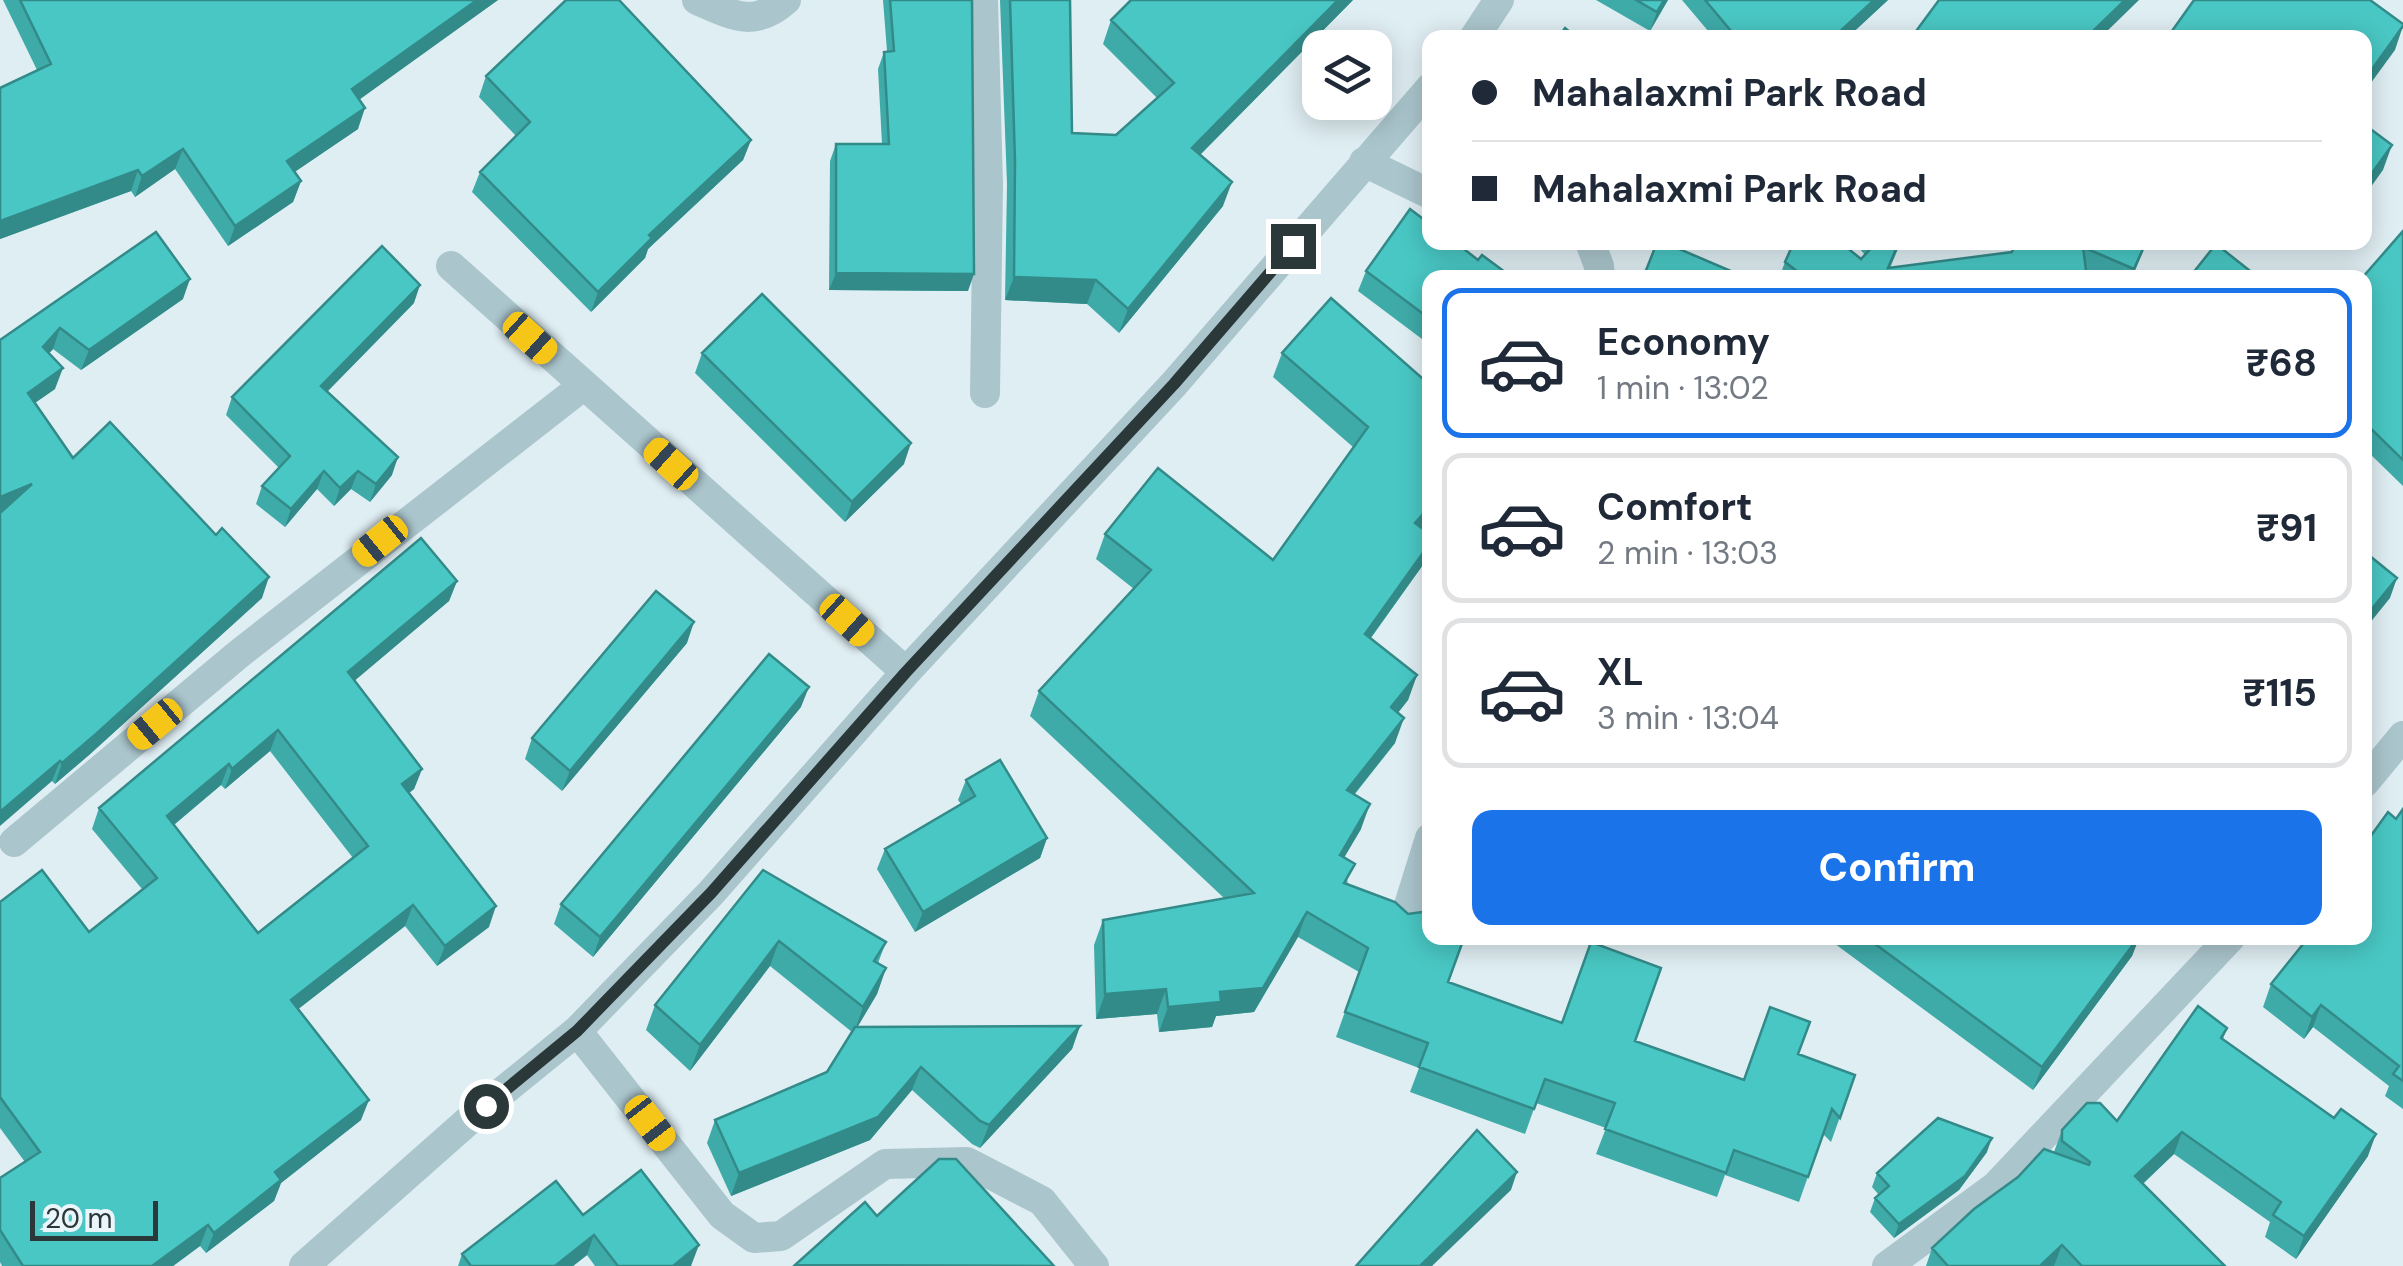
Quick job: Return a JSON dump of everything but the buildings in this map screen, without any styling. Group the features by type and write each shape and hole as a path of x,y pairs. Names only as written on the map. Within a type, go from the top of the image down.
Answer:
{"street":[{"path":"697,0 742,18 770,14 786,0"},
{"path":"983,0 988,185 986,393"},
{"path":"1479,30 1499,0"},
{"path":"304,1266 577,1031 711,893 906,672 1174,384 1422,97"},
{"path":"1364,162 1422,190"},
{"path":"450,266 906,672"},
{"path":"14,842 240,653 583,386"},
{"path":"2372,774 2403,736"},
{"path":"1404,921 1422,864"},
{"path":"1887,1266 1996,1186 2223,945"},
{"path":"577,1031 722,1215 754,1238 781,1236 884,1164 967,1162 1042,1201 1094,1266"}],"route":[{"path":"486,1106 577,1031 711,893 906,672 1174,384 1293,246"}]}
